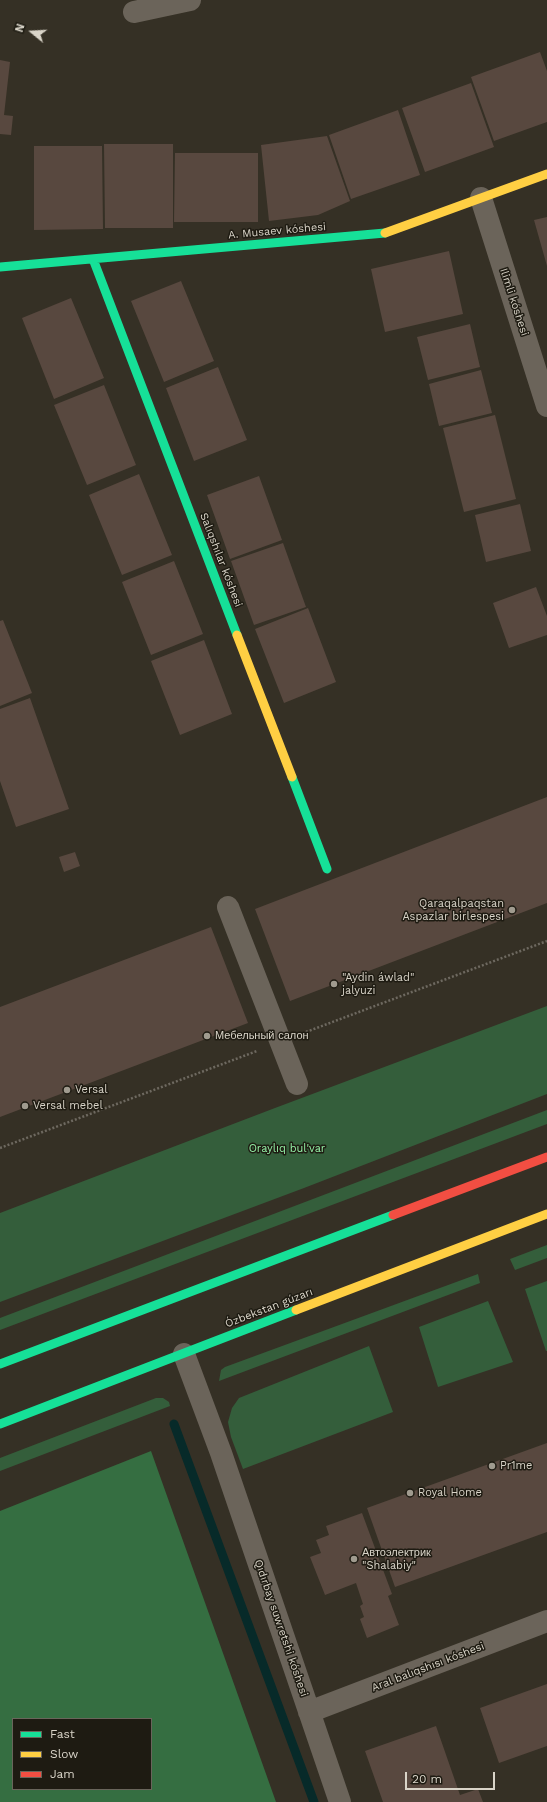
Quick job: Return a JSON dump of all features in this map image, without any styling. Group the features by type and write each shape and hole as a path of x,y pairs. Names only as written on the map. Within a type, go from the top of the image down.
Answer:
{"street":[{"path":"134,12 190,0"},
{"name":"A. Musaev kóshesi","path":"0,267 381,234 547,174"},
{"name":"Ilimli kóshesi","path":"481,198 547,406"},
{"name":"Salıqshılar kóshesi","path":"93,259 327,869"},
{"path":"228,907 298,1084"},
{"path":"0,1364 547,1157"},
{"name":"Ózbekstan gúzarı","path":"0,1424 547,1214"},
{"name":"Qıdırbay suwretshi kóshesi","path":"184,1354 221,1453 340,1802"},
{"name":"Aral balıqshısı kóshesi","path":"309,1712 547,1621"}],"green space":[{"name":"Oraylıq bul'var","path":"547,1006 547,1094 304,1188 0,1302 0,1213"},
{"path":"547,1110 547,1124 0,1330 0,1318"},
{"path":"547,1245 547,1258 515,1270 510,1259"},
{"path":"478,1274 480,1283 219,1381 221,1370 225,1367"},
{"path":"547,1281 547,1351 546,1351 525,1289"},
{"path":"488,1301 513,1362 438,1387 419,1327"},
{"path":"369,1346 393,1412 243,1469 231,1437 228,1422 232,1408 239,1398"},
{"path":"156,1398 163,1398 169,1402 170,1406 0,1471 0,1458"},
{"path":"151,1451 276,1802 0,1802 0,1511"}],"building":[{"path":"540,52 547,71 547,122 494,141 471,77"},
{"path":"0,60 10,62 4,115 13,116 11,135 0,134"},
{"path":"471,83 494,147 425,172 402,108"},
{"path":"398,110 420,175 351,199 329,135"},
{"path":"327,136 350,201 318,215 269,221 261,145"},
{"path":"104,144 173,144 173,228 105,228"},
{"path":"34,146 102,146 103,229 34,230"},
{"path":"175,153 258,153 258,222 174,222"},
{"path":"547,217 547,266 534,220"},
{"path":"449,251 463,314 385,332 371,269"},
{"path":"181,281 214,361 164,382 131,301"},
{"path":"71,298 104,378 54,399 22,318"},
{"path":"470,324 480,367 428,380 417,337"},
{"path":"218,367 247,440 194,461 166,388"},
{"path":"481,370 492,413 439,426 429,384"},
{"path":"104,385 136,465 87,485 54,405"},
{"path":"495,415 516,499 464,512 443,428"},
{"path":"139,474 172,555 122,575 89,495"},
{"path":"259,476 282,540 230,559 207,495"},
{"path":"520,504 531,551 486,562 475,515"},
{"path":"283,543 306,607 254,625 231,561"},
{"path":"174,561 203,634 151,655 122,582"},
{"path":"536,587 547,616 547,635 509,648 493,603"},
{"path":"308,608 336,682 284,703 255,629"},
{"path":"3,620 32,693 0,706 0,621"},
{"path":"204,640 232,714 180,735 151,661"},
{"path":"30,698 69,809 16,827 0,781 0,709"},
{"path":"547,797 547,903 290,1001 255,909"},
{"path":"75,852 80,866 64,872 59,857"},
{"path":"211,927 248,1023 0,1117 0,1007"},
{"path":"547,1443 547,1532 395,1587 367,1508"},
{"path":"362,1513 392,1594 388,1596 399,1625 367,1638 360,1619 364,1617 360,1606 363,1604 356,1583 325,1595 310,1557 321,1553 316,1540 329,1535 326,1526"},
{"path":"547,1684 547,1746 499,1763 480,1708"},
{"path":"436,1726 460,1795 478,1789 483,1802 383,1802 365,1751"}],"waterway":[{"path":"174,1424 314,1802"}],"traffic: fast":[{"path":"0,267 385,233"},
{"path":"93,259 237,635"},
{"path":"292,777 327,869"},
{"path":"0,1364 393,1215"},
{"path":"0,1424 296,1310"}],"traffic: slow":[{"path":"385,233 547,174"},
{"path":"237,635 292,777"},
{"path":"296,1310 547,1214"}],"traffic: jam":[{"path":"393,1215 547,1157"}],"place":[{"name":"Qaraqalpaqstan Aspazlar birlespesi","path":"512,910"},
{"name":"\"Aydin áwlad\" jalyuzi","path":"334,984"},
{"name":"Мебельный салон","path":"207,1036"},
{"name":"Versal","path":"67,1090"},
{"name":"Versal mebel","path":"25,1106"},
{"name":"Pr1me","path":"492,1466"},
{"name":"Royal Home","path":"410,1493"},
{"name":"Автоэлектрик \"Shalabiy\"","path":"354,1559"}]}
